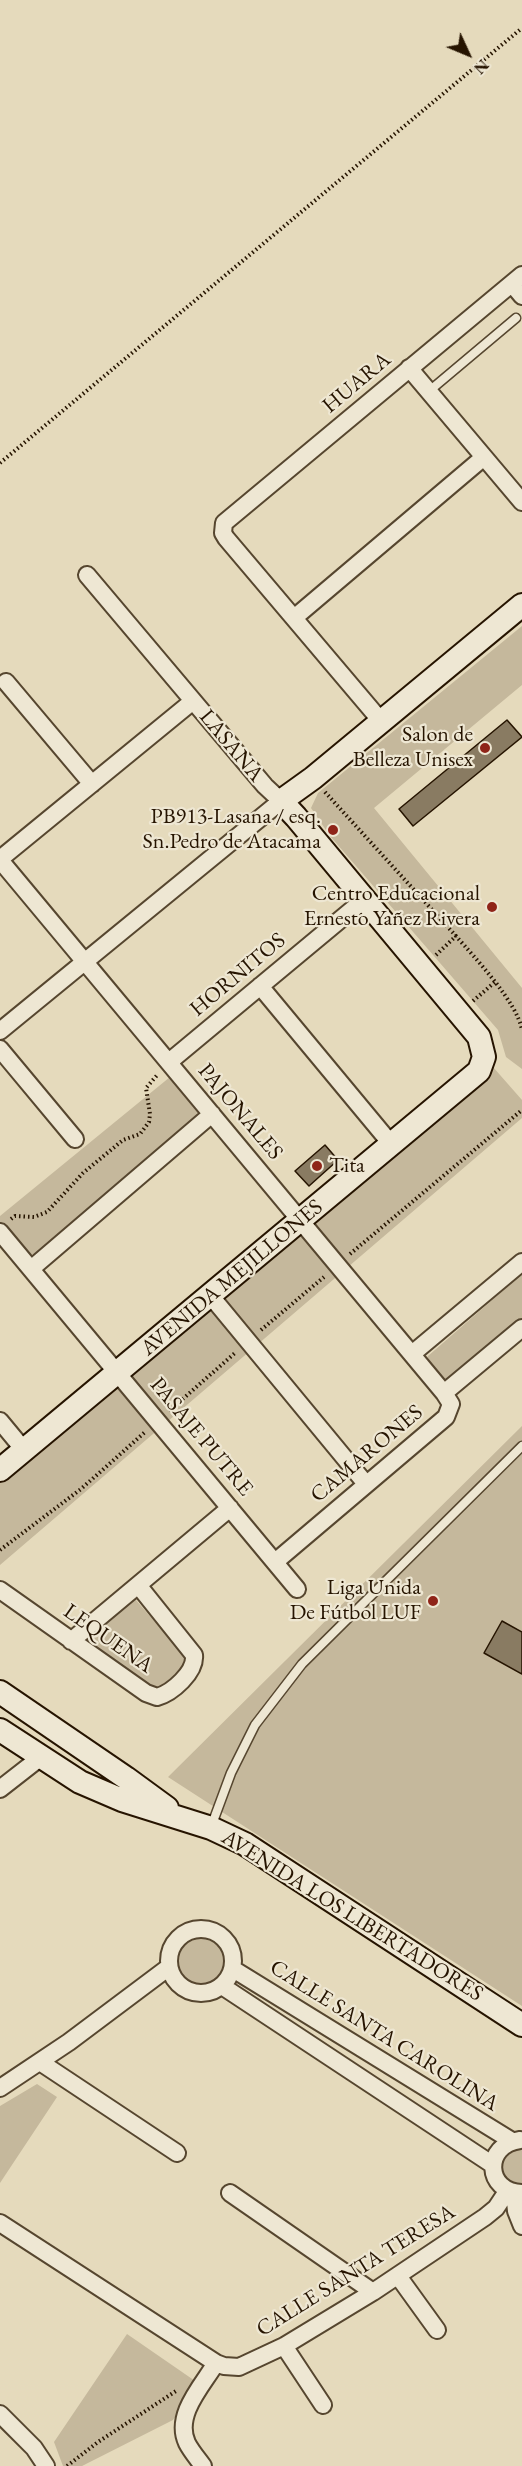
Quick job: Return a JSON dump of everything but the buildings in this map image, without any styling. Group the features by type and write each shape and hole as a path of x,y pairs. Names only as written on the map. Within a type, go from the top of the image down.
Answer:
{"street":[{"name":"HUARA","path":"294,618 226,538 223,528 227,519 409,369 519,285"},
{"path":"409,369 522,502"},
{"path":"381,721 294,618 484,457"},
{"name":"LASANA","path":"87,575 365,899 479,1037 484,1057"},
{"path":"0,1031 281,801 313,778 522,605"},
{"path":"6,682 92,784"},
{"path":"0,859 193,701"},
{"name":"PAJONALES","path":"0,859 444,1393"},
{"name":"HORNITOS","path":"169,1062 365,899"},
{"path":"260,986 392,1145"},
{"path":"0,1049 75,1139"},
{"name":"AVENIDA MEJILLONES","path":"0,1470 474,1076 484,1057"},
{"path":"31,1269 212,1114"},
{"name":"PASAJE PUTRE","path":"4,1226 31,1269 297,1588"},
{"path":"412,1354 522,1262"},
{"path":"210,1295 366,1484"},
{"name":"CAMARONES","path":"275,1562 446,1417 451,1404 444,1393 522,1328"},
{"path":"0,1421 24,1450"},
{"path":"71,1641 230,1508"},
{"name":"LEQUENA","path":"0,1590 146,1694 157,1697 168,1692 190,1672 194,1666 194,1655 138,1585"},
{"name":"AVENIDA LOS LIBERTADORES","path":"0,1692 178,1816"},
{"name":"AVENIDA LOS LIBERTADORES","path":"0,1730 80,1782 150,1809 211,1828 267,1857 522,2025"},
{"path":"0,1789 41,1757"},
{"path":"197,1929 217,1933 225,1939 234,1958 233,1969 222,1986 212,1992 190,1991 174,1978 169,1957 178,1938 197,1929"},
{"path":"0,2088 40,2062 170,1967"},
{"name":"CALLE SANTA CAROLINA","path":"233,1969 517,2141"},
{"name":"CALLE SANTA CAROLINA","path":"222,1986 493,2165"},
{"path":"40,2062 177,2153"},
{"path":"517,2141 499,2150 493,2165 496,2180 515,2192 516,2211 522,2226"},
{"name":"CALLE SANTA TERESA","path":"216,2363 224,2367 239,2367 284,2346 398,2276 485,2217 515,2192"},
{"path":"230,2193 373,2292"},
{"path":"0,2223 216,2363 184,2417 183,2427 187,2443 203,2466"},
{"path":"398,2276 437,2330"},
{"path":"284,2346 323,2405"},
{"path":"0,2414 25,2437 46,2466"}],"lane":[{"path":"429,392 516,318"},
{"path":"211,1828 231,1773 255,1725 302,1664 522,1446"}],"path":[{"path":"0,464 522,28"},
{"path":"313,778 495,982 520,1021 522,1030"},
{"path":"422,968 456,936"},
{"path":"459,1013 495,982"},
{"path":"4,1226 15,1216 34,1217 47,1212 83,1173 123,1140 140,1134 150,1114 146,1088 169,1062"},
{"path":"67,2466 98,2442 180,2388"}],"shaded area":[{"path":"522,626 522,685 374,808 522,988 522,1069 506,1057 498,1030 330,836 311,808 318,793"},
{"path":"493,1067 522,1100 522,1118 0,1565 0,1483"},
{"path":"170,1077 198,1111 197,1119 36,1255 27,1253 0,1222 0,1216"},
{"path":"522,1274 522,1321 448,1382 442,1382 425,1363 428,1356"},
{"name":"Liga Unida De Fútbol LUF","path":"522,1426 522,2006 168,1777"},
{"path":"135,1599 188,1660 166,1683 157,1687 147,1684 94,1645 90,1639"},
{"path":"196,1935 206,1935 220,1942 227,1961 220,1980 206,1987 196,1987 186,1983 179,1976 175,1966 175,1956 179,1946 186,1939"},
{"path":"37,2084 57,2097 0,2183 0,2106"},
{"path":"522,2148 522,2184 507,2178 502,2166 507,2154"},
{"path":"127,2334 198,2383 173,2420 82,2466 63,2466 54,2442"}],"place":[{"name":"Salon de Belleza Unisex","path":"485,748"},
{"name":"PB913-Lasana / esq. Sn.Pedro de Atacama","path":"333,830"},
{"name":"Centro Educacional Ernesto Yañez Rivera","path":"492,907"},
{"name":"Tita","path":"317,1166"},
{"name":"Liga Unida De Fútbol LUF","path":"433,1601"}]}
